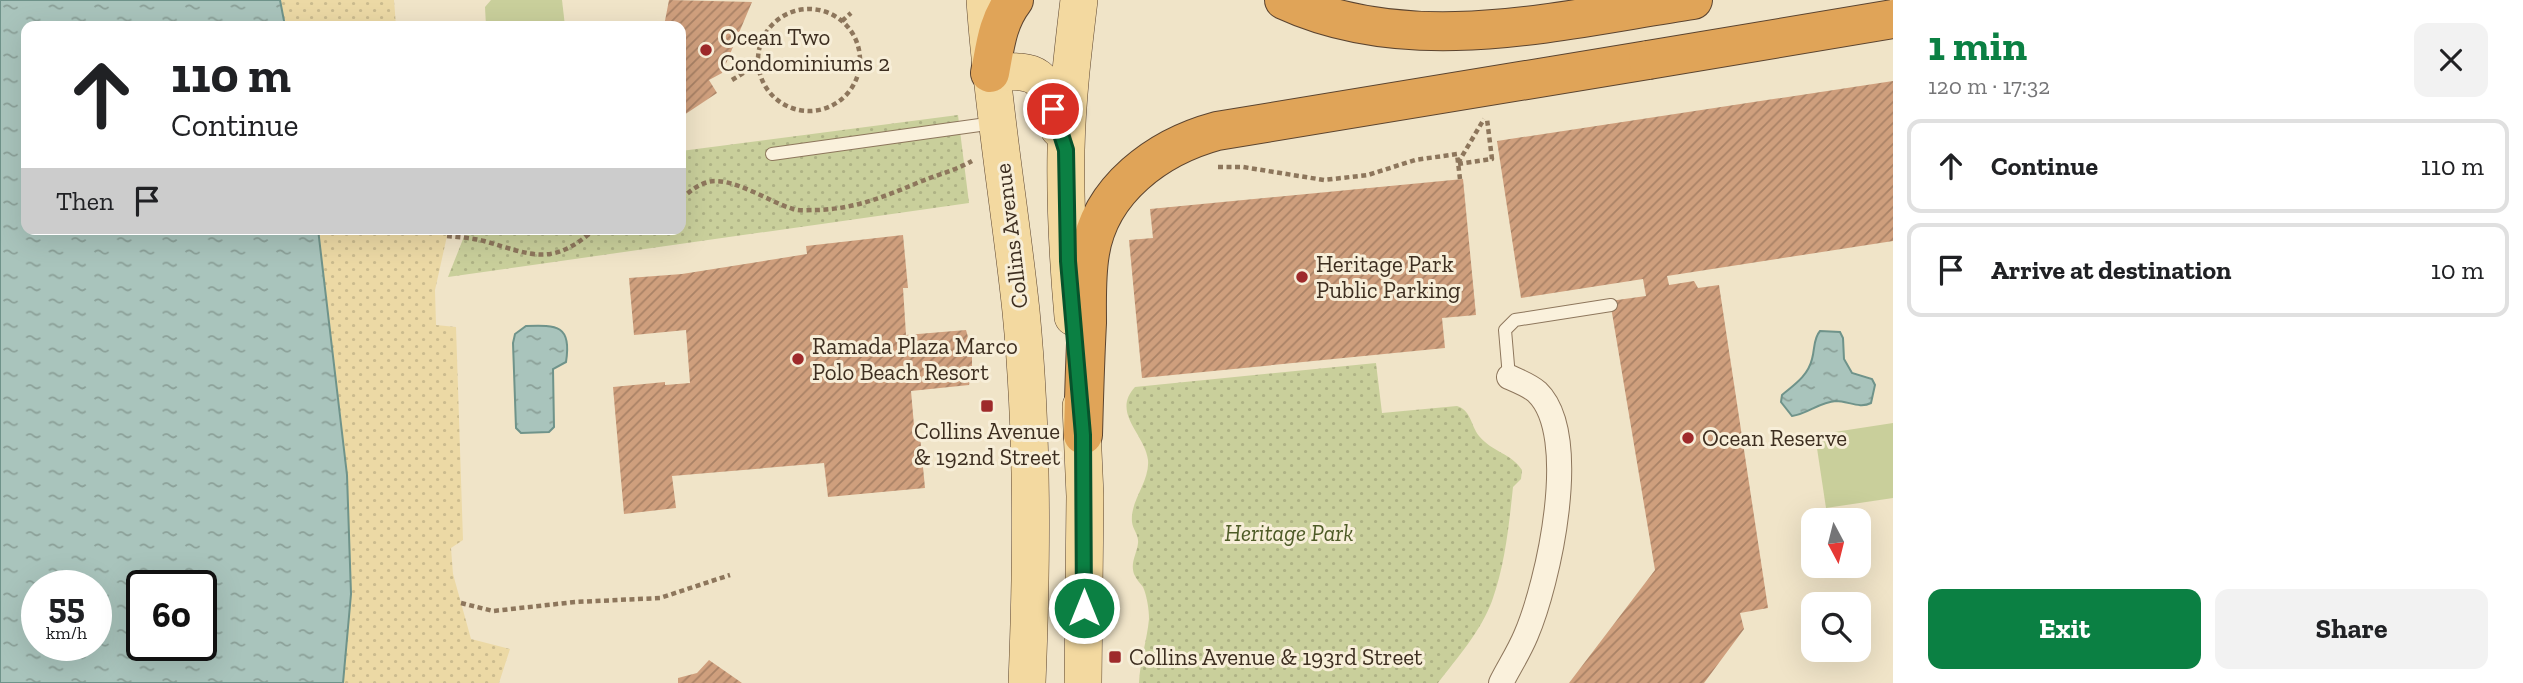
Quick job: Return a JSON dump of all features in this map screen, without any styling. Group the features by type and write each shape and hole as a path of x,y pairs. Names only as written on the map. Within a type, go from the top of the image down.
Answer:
{"highway":[{"path":"990,74 1000,23 1014,0"},
{"path":"1284,0 1339,19 1389,28 1442,32 1511,26 1693,0"},
{"path":"1083,435 1088,268 1094,237 1118,192 1130,178 1179,143 1217,131 1893,19"}],"main road":[{"name":"Collins Avenue","path":"985,0 990,74 1012,234 1028,403 1031,552 1027,683"},
{"path":"1079,0 1069,87 1066,150 1068,261 1083,435 1083,683"},
{"path":"990,74 1022,71 1039,76 1047,88 1066,150"}],"street":[{"path":"1501,683 1526,635 1549,565 1557,506 1559,453 1557,433 1548,408 1538,393 1525,383 1509,377"}],"lane":[{"path":"772,154 997,122"},
{"path":"1509,377 1505,330 1516,320 1611,306"}],"path":[{"path":"810,9 827,12 842,21 853,34 859,49 860,66 851,89 833,106 817,111 800,111 771,95 762,80 758,64 760,47 767,32 779,19 793,11 810,9"},
{"path":"842,21 851,13"},
{"path":"732,80 758,64"},
{"path":"1458,164 1486,116"},
{"path":"1208,169 1243,167 1324,180 1368,175 1415,160 1457,154 1460,179"},
{"path":"686,195 710,181 728,182 796,210 838,208 898,193 975,159"},
{"path":"447,236 481,240 533,255 552,254 586,235"},
{"path":"461,603 493,611 575,601 660,598 730,575"}],"green space":[{"path":"491,0 562,0 564,21 486,21 485,7"},
{"path":"958,115 969,203 448,277 465,235 686,235 686,150"},
{"name":"Heritage Park","path":"1376,363 1382,413 1457,406 1462,408 1484,441 1518,464 1522,470 1521,479 1513,487 1503,559 1492,601 1482,623 1461,654 1438,683 1139,683 1149,615 1143,587 1133,570 1138,540 1132,514 1146,476 1148,460 1146,450 1131,424 1126,406 1135,387"},
{"path":"1893,423 1893,498 1826,508 1815,435"}],"sand":[{"path":"280,0 394,0 396,21 284,21"},
{"path":"319,235 447,235 435,290 436,325 456,327 463,540 451,548 453,574 471,639 510,649 499,683 343,683 351,594 347,475"}],"water":[{"path":"0,0 280,0 284,21 21,21 21,235 319,235 347,475 351,594 343,683 0,683"},
{"path":"526,326 554,327 564,334 567,341 566,362 553,369 554,427 549,432 521,433 516,428 513,343 515,334"},
{"path":"1820,331 1840,332 1844,359 1852,373 1872,379 1875,385 1871,403 1863,405 1836,401 1792,416 1781,402 1782,395 1800,380 1807,370"}],"building":[{"name":"Ocean Two Condominiums 2","path":"669,0 752,2 722,73 709,80 717,93 686,114 686,21 665,21"},
{"path":"1893,81 1893,241 1667,276 1669,285 1694,281 1698,288 1719,285 1768,608 1740,613 1744,629 1704,683 1569,683 1655,570 1610,301 1646,296 1643,279 1521,298 1497,141"},
{"name":"Heritage Park Public Parking","path":"1463,179 1476,315 1442,318 1445,348 1142,378 1129,240 1153,238 1150,209"},
{"name":"Ramada Plaza Marco Polo Beach Resort","path":"903,235 908,288 903,288 906,335 966,330 972,351 969,385 911,391 915,437 920,436 925,488 828,497 824,463 672,476 676,508 624,514 613,387 665,382 665,385 690,383 686,330 634,335 629,278 682,274 807,254 806,246"},
{"path":"709,660 742,683 678,683 678,678 697,673"}],"place":[{"name":"Ocean Two Condominiums 2","path":"706,50"},
{"name":"Heritage Park Public Parking","path":"1302,277"},
{"name":"Ramada Plaza Marco Polo Beach Resort","path":"798,359"},
{"name":"Collins Avenue & 192nd Street","path":"987,406"},
{"name":"Ocean Reserve","path":"1688,438"},
{"name":"Collins Avenue & 193rd Street","path":"1115,657"}],"route":[{"path":"1053,109 1066,150 1068,261 1083,435 1084,608"}]}
